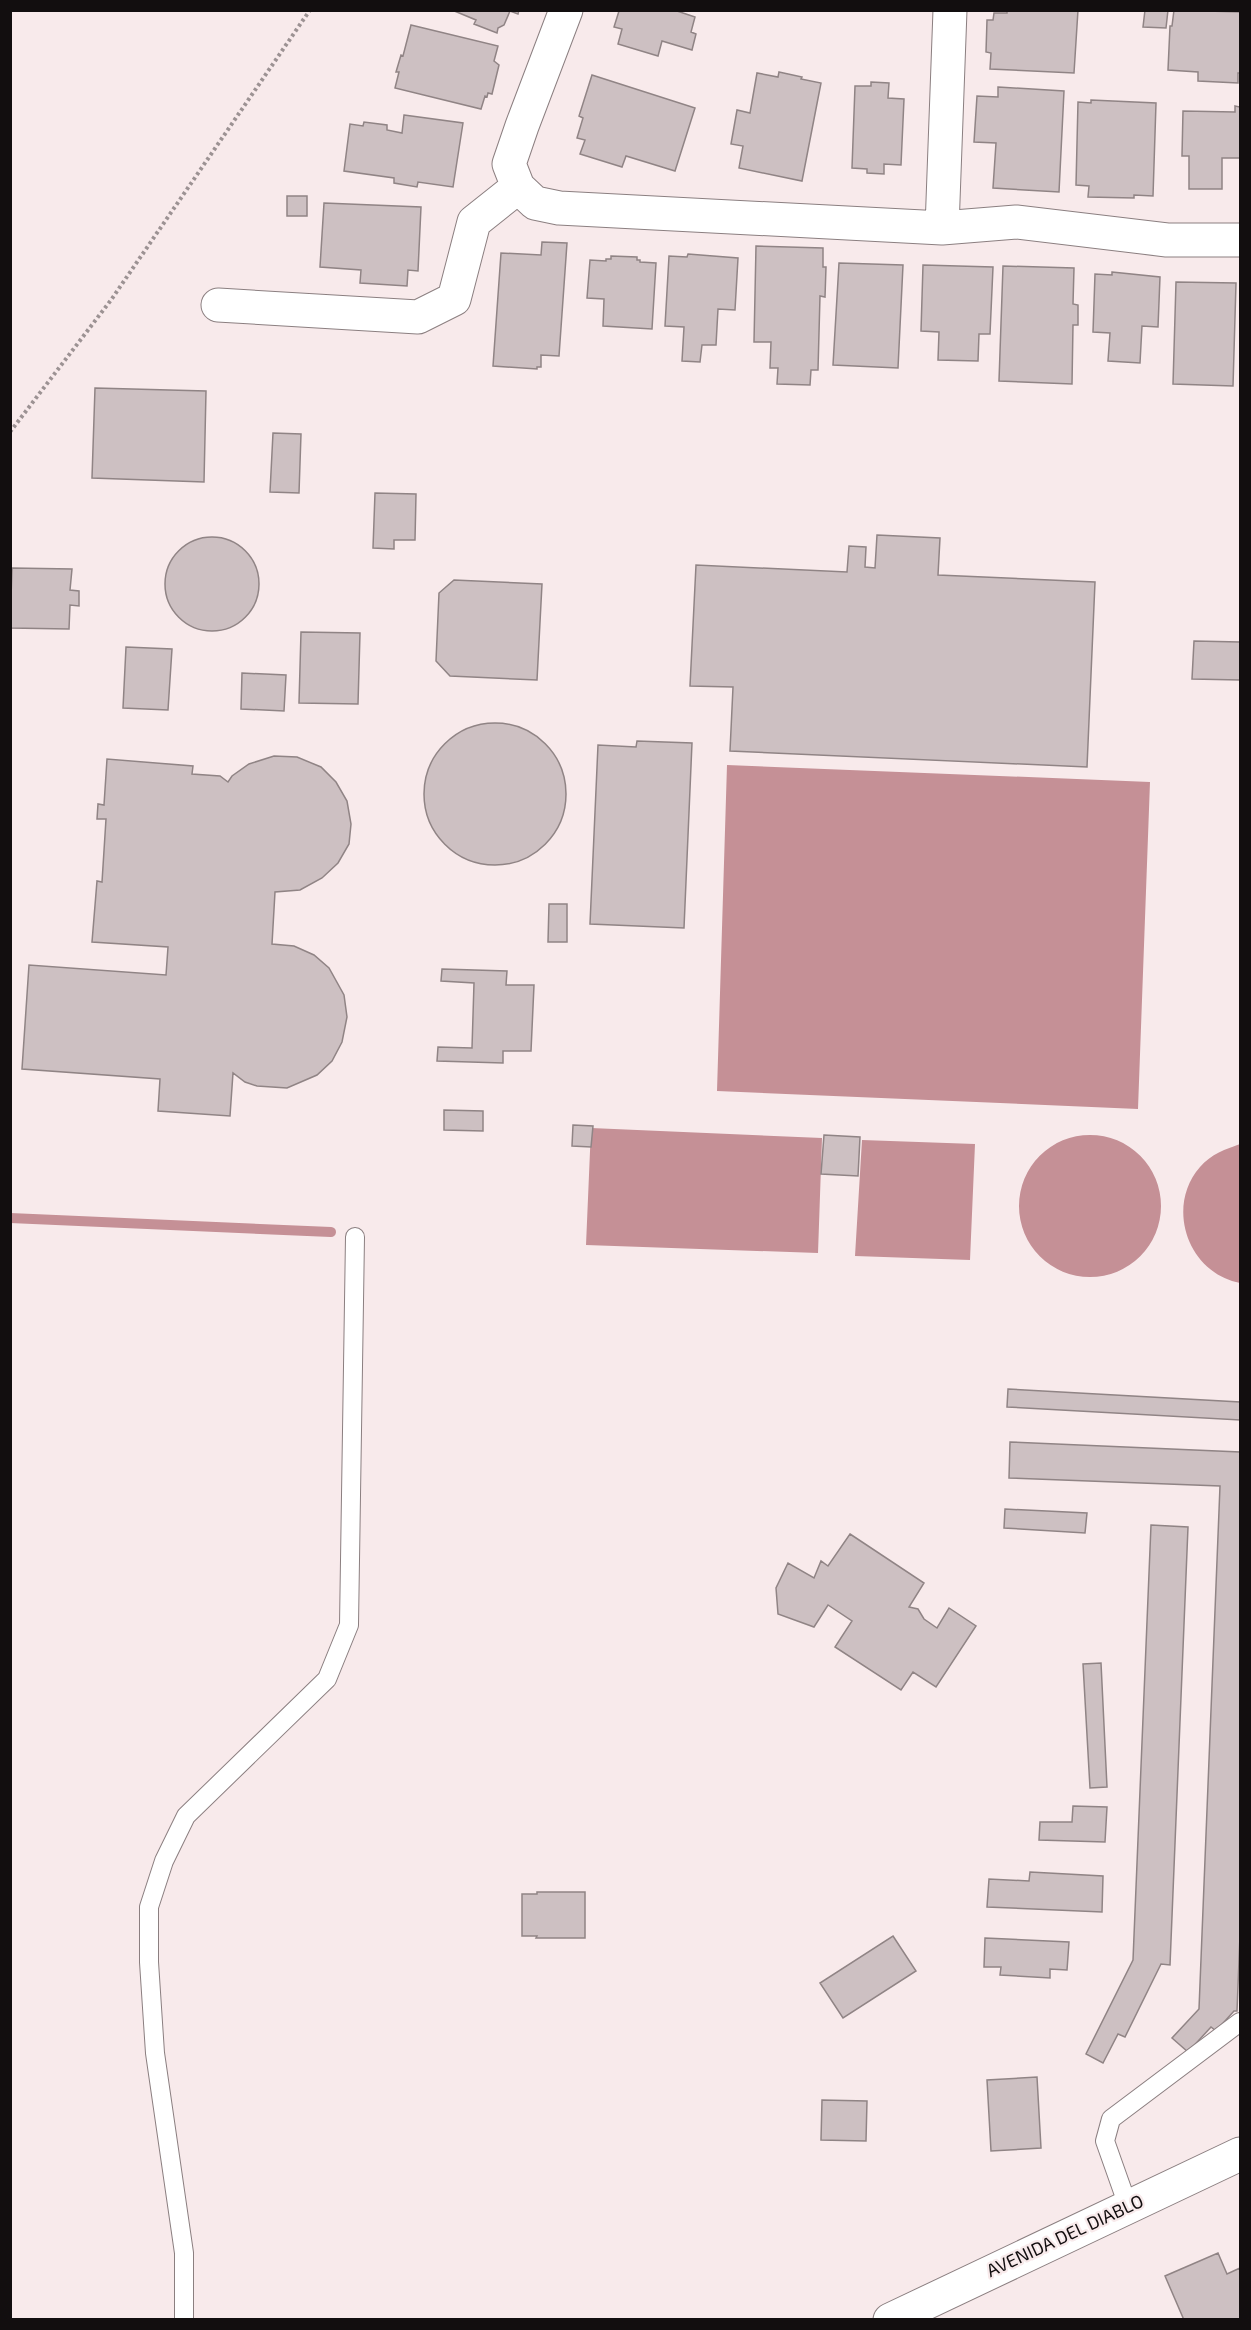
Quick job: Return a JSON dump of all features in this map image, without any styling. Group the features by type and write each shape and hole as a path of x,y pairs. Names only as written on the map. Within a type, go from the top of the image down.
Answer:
{"street":[{"path":"566,10 509,164 518,187 535,203 559,208 942,228 1016,222 1167,240 1240,240"},
{"path":"942,228 950,10"},
{"path":"218,305 418,317 454,299 474,222 518,187"},
{"name":"AVENIDA DEL DIABLO","path":"890,2319 1240,2154"}],"lane":[{"path":"184,2319 184,2253 155,2053 149,1962 149,1907 164,1861 186,1816 327,1678 349,1625 355,1237"},
{"path":"1128,2206 1105,2141 1112,2119 1240,2022"}],"path":[{"path":"10,432 111,300 310,10"}],"shaded area":[{"path":"727,765 1150,782 1138,1109 717,1091"},
{"path":"591,1128 822,1138 818,1253 586,1245"},
{"path":"1090,1135 1117,1140 1140,1156 1156,1179 1161,1206 1156,1233 1140,1256 1117,1272 1090,1277 1063,1272 1040,1256 1024,1233 1019,1206 1024,1179 1040,1156 1063,1140"},
{"path":"862,1140 975,1144 970,1260 855,1256"},
{"path":"1240,1144 1240,1283 1222,1277 1207,1266 1195,1252 1187,1236 1184,1201 1190,1183 1204,1162"}],"building":[{"path":"452,10 519,10 518,14 510,11 504,25 498,28 497,33 474,24 476,20"},
{"path":"674,10 695,17 691,32 696,34 692,50 662,41 658,56 618,44 622,29 614,27 619,11"},
{"path":"1007,10 1078,10 1074,73 990,69 991,53 986,52 987,20 993,20 994,13 1007,13"},
{"path":"1145,10 1168,10 1166,28 1143,27"},
{"path":"1174,10 1240,12 1238,83 1198,81 1198,72 1168,70 1170,26 1172,26"},
{"path":"411,25 498,46 494,61 499,65 492,94 488,93 487,97 485,96 481,109 395,88 399,72 396,72 401,55 403,56"},
{"path":"779,72 821,83 802,181 739,168 743,146 731,144 737,110 750,113 757,73 778,77"},
{"path":"592,75 695,108 675,171 626,156 622,167 580,154 585,140 577,138 583,118 579,116"},
{"path":"871,82 889,83 888,98 904,99 901,165 884,164 884,174 867,173 867,169 852,168 855,86 871,86"},
{"path":"998,87 1064,91 1059,192 993,188 996,143 974,142 977,96 998,97"},
{"path":"1091,100 1156,103 1153,196 1088,197 1089,186 1076,185 1078,102 1091,103"},
{"path":"1235,106 1240,107 1240,158 1222,158 1222,189 1189,189 1189,156 1182,156 1183,111 1235,112"},
{"path":"404,115 463,123 453,187 418,182 417,187 394,183 394,178 344,171 350,124 363,126 364,122 387,125 387,130 402,133"},
{"path":"287,196 307,196 307,216 287,216"},
{"path":"324,203 421,207 418,271 408,270 407,286 360,283 361,270 320,267"},
{"path":"542,242 567,243 559,356 541,355 541,367 537,369 493,366 501,253 541,255"},
{"path":"756,246 823,248 823,267 826,267 825,297 820,296 818,370 811,370 810,385 777,384 778,368 770,368 771,342 754,342"},
{"path":"688,254 738,258 735,310 718,309 716,345 702,345 700,362 682,361 684,327 665,326 669,256 687,257"},
{"path":"611,256 637,257 640,262 656,263 652,329 603,326 604,299 587,298 590,260 606,261 606,259 611,259"},
{"path":"839,263 903,265 898,368 833,365"},
{"path":"923,265 993,267 990,334 979,334 978,361 938,360 939,332 921,331"},
{"path":"1003,266 1074,268 1073,304 1078,305 1078,325 1073,325 1072,384 999,381"},
{"path":"1112,272 1160,277 1158,327 1142,326 1140,363 1108,361 1110,333 1093,332 1095,274 1112,275"},
{"path":"1176,282 1236,283 1233,386 1173,384"},
{"path":"95,388 206,391 204,482 92,478"},
{"path":"273,433 301,434 299,493 270,492"},
{"path":"375,493 416,494 415,540 394,540 394,549 373,548"},
{"path":"877,535 940,538 938,575 1095,582 1087,767 730,751 733,687 690,686 696,565 847,572 849,546 866,547 865,567 875,568"},
{"path":"212,537 230,541 245,551 255,566 259,584 255,602 245,617 230,627 212,631 194,627 179,617 169,602 165,584 169,566 179,551 194,541"},
{"path":"12,568 72,569 70,590 79,591 79,606 70,605 69,629 10,628"},
{"path":"454,580 542,584 537,680 450,676 436,661 439,593"},
{"path":"301,632 360,633 358,704 299,703"},
{"path":"1194,641 1240,642 1240,680 1192,679"},
{"path":"126,647 172,649 168,710 123,708"},
{"path":"242,673 286,675 284,711 241,709"},
{"path":"495,723 522,728 545,744 561,767 566,794 561,821 545,844 522,860 495,865 468,860 445,844 429,821 424,794 429,767 445,744 468,728"},
{"path":"637,741 692,743 684,928 590,924 598,745 636,747"},
{"path":"274,756 297,757 321,767 336,782 347,801 351,824 349,844 338,863 322,878 300,890 275,892 272,944 294,946 314,955 329,968 344,995 347,1017 342,1042 332,1061 317,1075 287,1088 257,1086 245,1082 233,1073 230,1116 158,1111 160,1079 22,1069 29,965 166,975 168,947 92,942 97,881 102,882 106,819 97,819 98,804 104,805 107,759 193,766 192,774 220,776 228,782 232,776 249,764"},
{"path":"549,904 567,904 567,942 548,942"},
{"path":"442,969 507,971 506,985 534,985 531,1051 503,1051 503,1063 437,1061 438,1047 472,1048 474,983 441,981"},
{"path":"444,1110 483,1111 483,1131 444,1130"},
{"path":"573,1125 593,1126 591,1147 572,1146"},
{"path":"824,1135 860,1137 858,1176 821,1174"},
{"path":"1008,1389 1240,1402 1240,1420 1007,1407"},
{"path":"1010,1442 1240,1452 1240,1935 1237,2011 1234,2011 1216,2031 1211,2027 1188,2052 1172,2038 1199,2009 1220,1486 1009,1478"},
{"path":"1005,1509 1087,1513 1085,1533 1004,1528"},
{"path":"1151,1525 1188,1527 1170,1965 1161,1964 1125,2037 1118,2034 1103,2063 1086,2054 1133,1960"},
{"path":"850,1534 924,1583 909,1607 918,1609 924,1619 937,1628 949,1608 976,1626 936,1687 913,1672 901,1690 835,1647 852,1621 828,1605 814,1627 778,1614 776,1588 788,1563 814,1578 821,1561 828,1566"},
{"path":"1101,1663 1107,1787 1090,1788 1083,1664"},
{"path":"1073,1806 1107,1807 1105,1842 1039,1840 1040,1822 1072,1822"},
{"path":"1030,1872 1103,1876 1102,1912 987,1907 989,1879 1029,1881"},
{"path":"537,1892 585,1892 585,1938 522,1936 522,1894 537,1894"},
{"path":"893,1936 916,1971 843,2018 820,1983"},
{"path":"985,1938 1069,1942 1067,1970 1050,1969 1050,1978 1000,1975 1001,1967 984,1967"},
{"path":"1037,2077 1041,2148 991,2151 987,2080"},
{"path":"822,2100 867,2101 866,2141 821,2140"},
{"path":"1218,2253 1227,2274 1240,2268 1240,2320 1184,2320 1165,2276"}],"waterway":[{"path":"10,1218 331,1232"}]}
